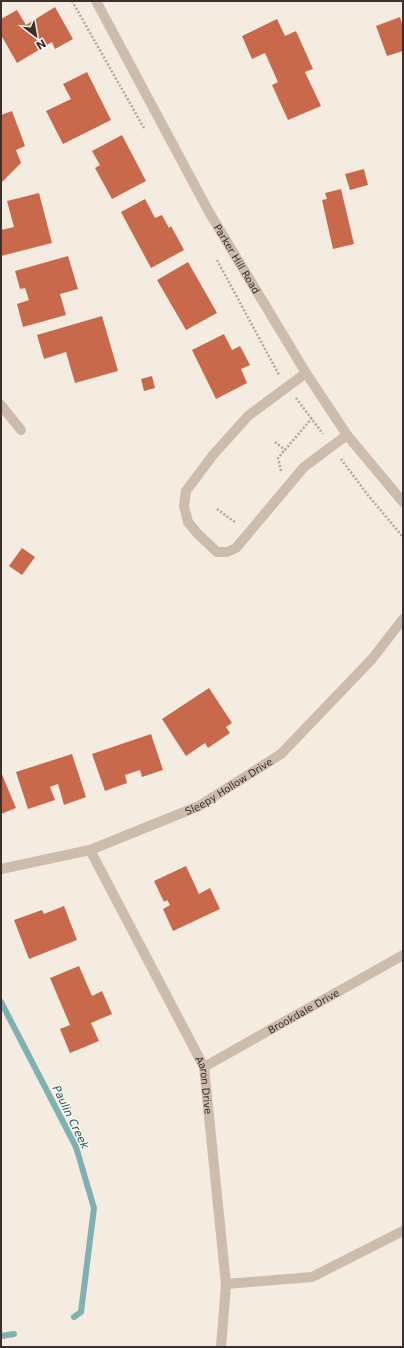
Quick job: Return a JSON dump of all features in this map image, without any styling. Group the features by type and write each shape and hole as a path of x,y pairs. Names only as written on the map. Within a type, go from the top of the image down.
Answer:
{"street":[{"name":"Parker Hill Road","path":"96,1 209,212 306,373 347,435 403,502"},
{"path":"306,373 248,416 213,455 186,491 184,506 188,522 217,552 227,552 236,548 304,467 347,435"},
{"path":"1,405 21,430"},
{"name":"Sleepy Hollow Drive","path":"1,868 90,850 199,806 281,754 372,658 403,619"},
{"name":"Aaron Drive","path":"90,850 204,1067 226,1284 221,1347"},
{"name":"Brookdale Drive","path":"204,1067 403,955"},
{"path":"226,1284 312,1277 403,1231"}],"path":[{"path":"275,442 285,450"},
{"path":"217,509 239,526"}],"building":[{"path":"55,7 73,39 55,49 52,42 17,63 1,35 1,19 17,10 26,25"},
{"path":"400,17 403,27 403,51 387,56 376,26"},
{"path":"277,19 285,36 296,31 313,69 305,72 321,106 288,120 272,85 278,82 265,53 252,59 242,36"},
{"path":"87,72 111,120 63,144 46,111 71,99 63,84"},
{"path":"12,111 25,146 16,150 21,163 1,183 1,115"},
{"path":"122,135 146,181 112,199 95,168 100,165 92,151"},
{"path":"364,169 368,185 350,190 345,174"},
{"path":"341,189 354,244 333,249 322,200 327,199 325,193"},
{"path":"39,193 52,243 1,256 1,230 14,227 7,201"},
{"path":"145,199 155,218 162,215 169,228 171,226 184,250 151,268 121,212"},
{"path":"68,256 78,289 60,294 66,315 23,327 17,304 29,300 25,288 20,289 15,271"},
{"path":"188,262 217,313 186,330 157,280"},
{"path":"102,316 118,371 75,383 66,352 44,359 37,335"},
{"path":"224,334 232,350 240,346 250,365 241,369 247,383 216,399 192,350"},
{"path":"152,376 155,388 144,391 141,379"},
{"path":"22,548 35,557 22,575 9,566"},
{"path":"209,688 232,723 226,727 230,733 208,748 205,743 186,756 162,719"},
{"path":"151,734 163,770 142,777 140,770 125,775 127,783 105,791 92,754"},
{"path":"72,754 86,797 64,805 58,784 50,787 55,800 28,809 16,772"},
{"path":"1,772 16,808 1,814"},
{"path":"186,866 199,894 210,888 220,909 173,931 163,909 170,905 167,900 164,902 154,881"},
{"path":"64,906 77,940 29,959 14,920 42,910 44,914"},
{"path":"79,966 92,996 102,991 112,1014 91,1023 99,1041 70,1053 60,1029 70,1025 50,978"}],"waterway":[{"name":"Paulin Creek","path":"1,1002 76,1147 94,1208 81,1312 74,1317"},
{"name":"Paulin Creek","path":"1,1336 14,1334"}]}
